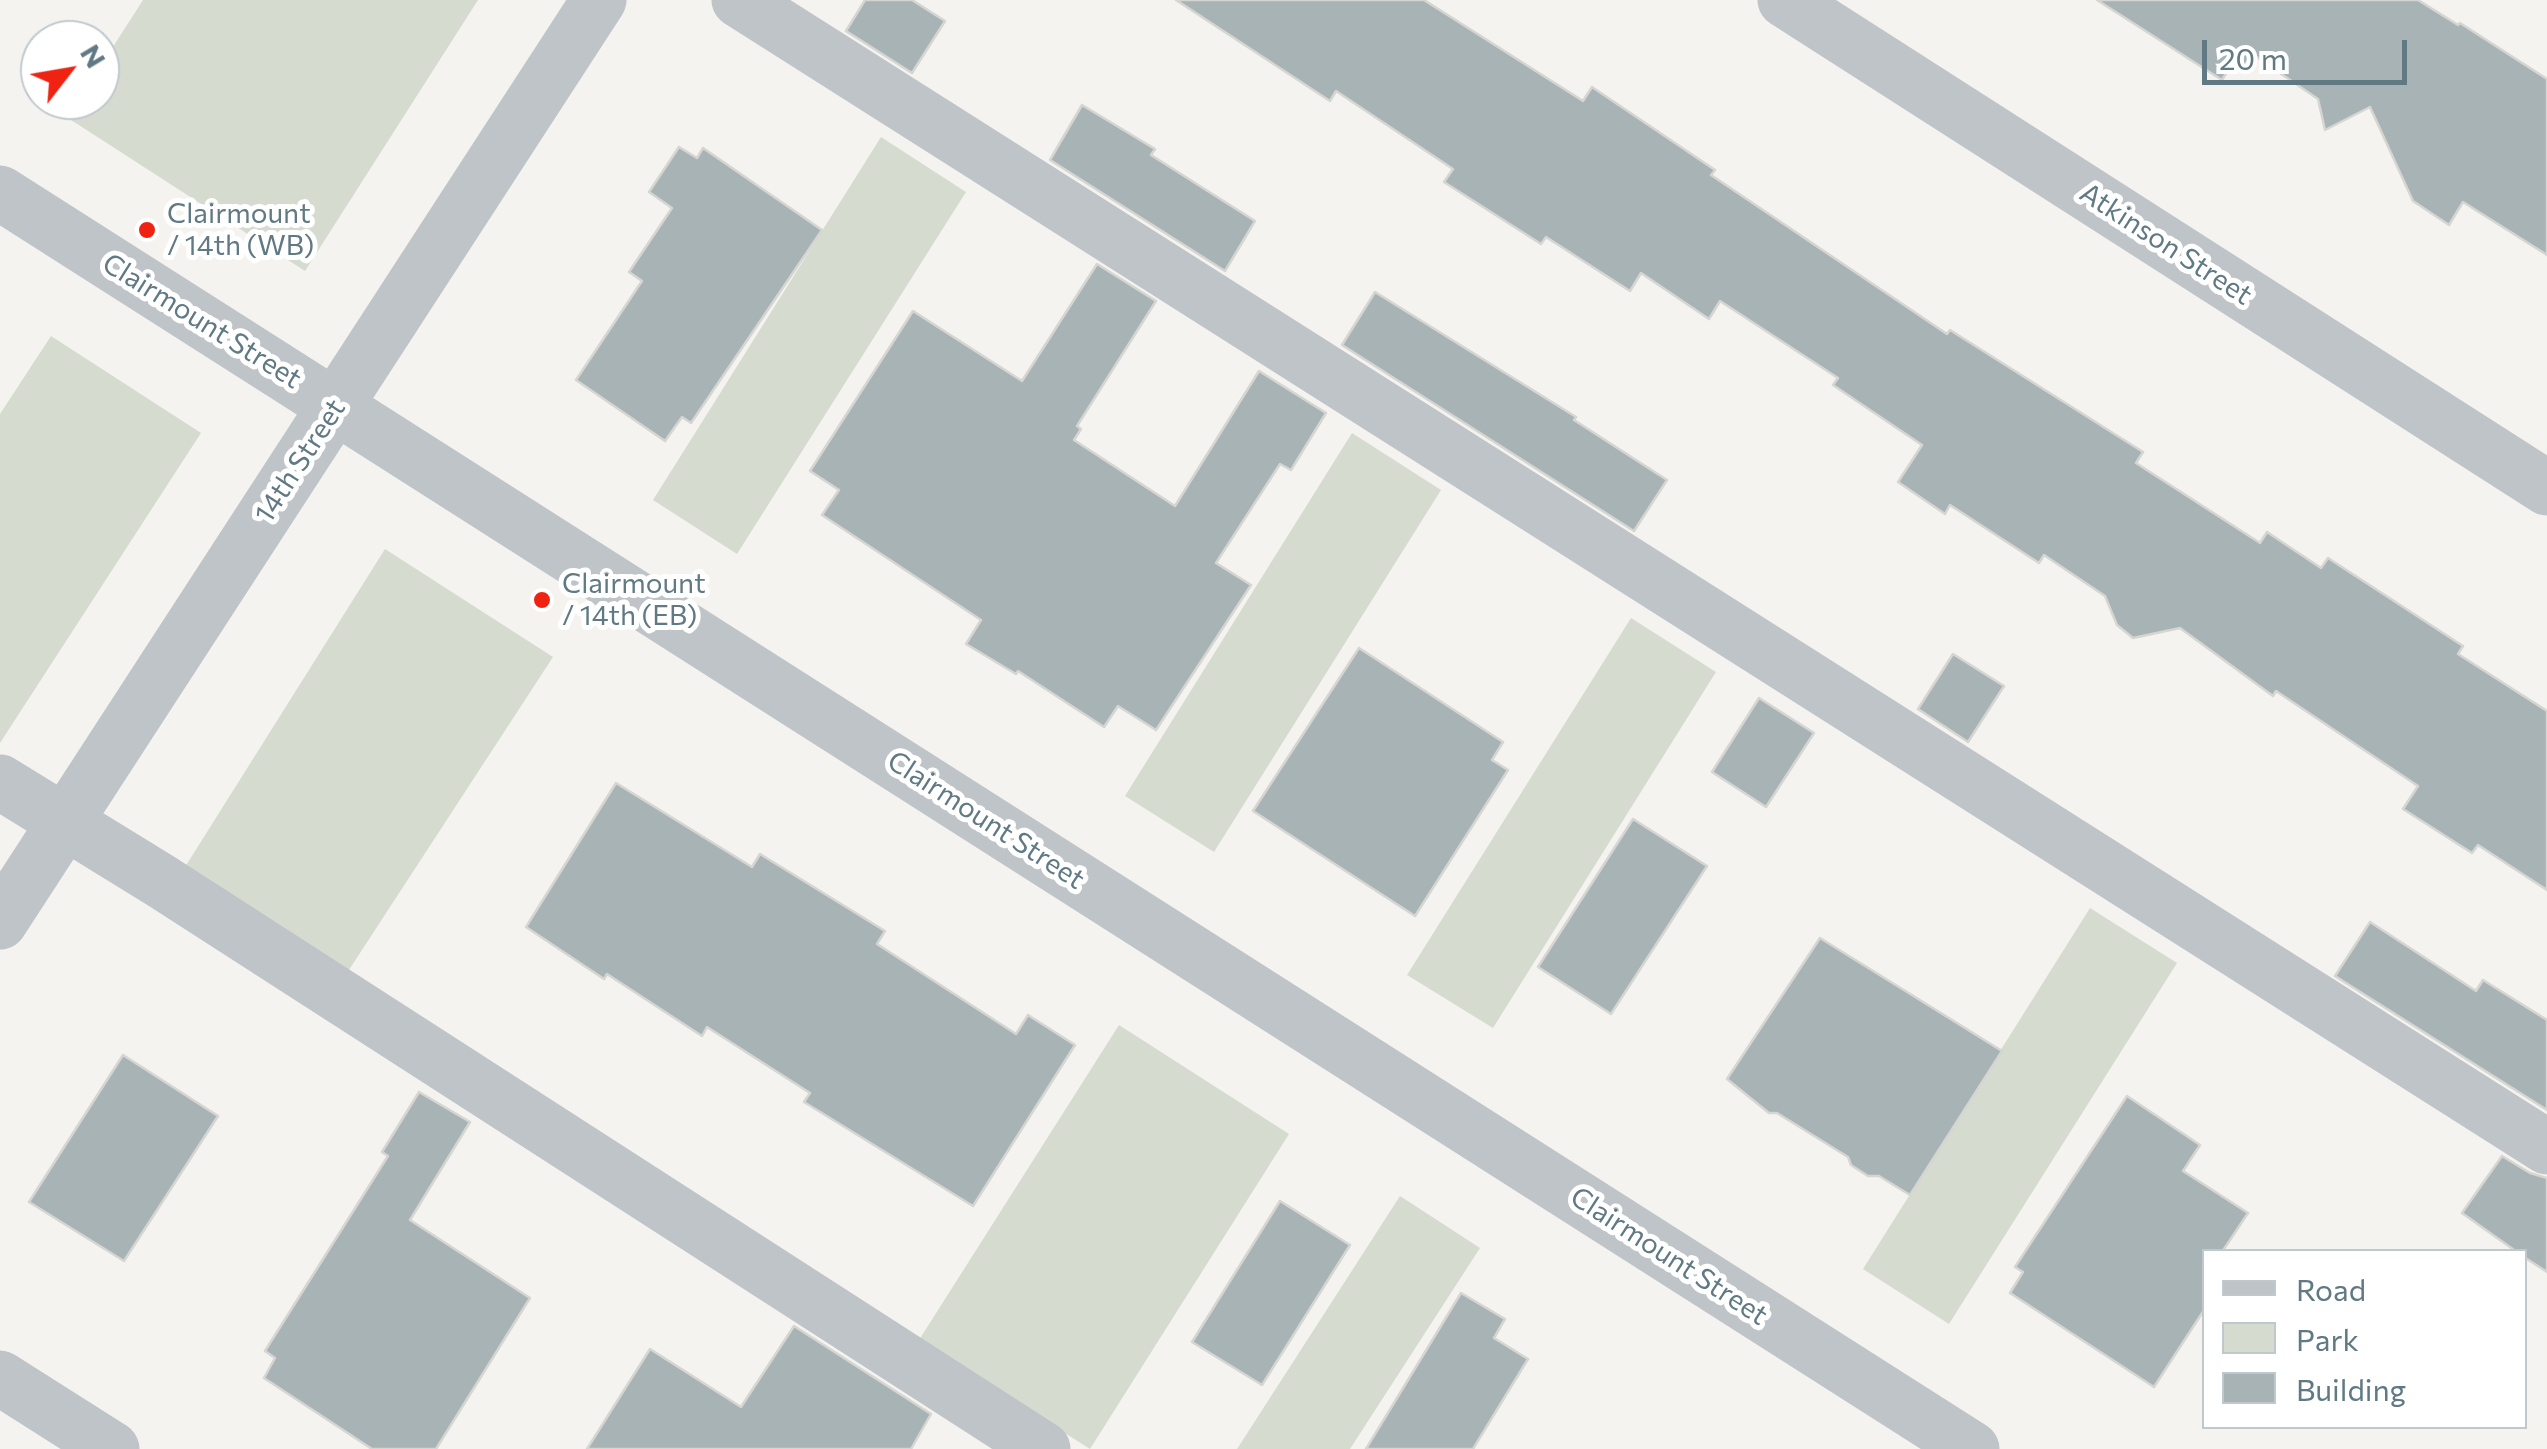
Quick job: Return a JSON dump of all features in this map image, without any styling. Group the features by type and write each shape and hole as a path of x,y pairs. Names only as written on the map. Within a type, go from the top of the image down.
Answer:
{"street":[{"name":"14th Street","path":"0,922 600,0"},
{"path":"739,0 2547,1147"},
{"name":"Atkinson Street","path":"1785,0 2547,488"},
{"name":"Clairmount Street","path":"0,193 1972,1449"},
{"path":"0,782 161,881 1043,1449"},
{"path":"0,1378 112,1449"}],"green space":[{"path":"143,0 478,0 305,271 71,120 120,120 120,36"},
{"path":"881,137 966,192 737,554 653,500"},
{"path":"51,336 201,433 0,743 0,414"},
{"path":"1352,433 1441,490 1214,852 1125,796"},
{"path":"385,549 553,657 345,976 180,875"},
{"path":"1631,618 1716,672 1493,1028 1407,975"},
{"path":"2090,908 2177,963 1949,1324 1863,1269"},
{"path":"1119,1025 1289,1134 1090,1449 919,1340"},
{"path":"1400,1196 1480,1248 1350,1449 1237,1449"}],"building":[{"path":"865,0 912,0 945,21 912,73 846,31"},
{"path":"1176,0 1424,0 1583,101 1592,87 1715,170 1711,175 1947,334 1950,330 2143,452 2136,463 2260,543 2267,532 2321,568 2328,558 2463,646 2458,654 2547,711 2547,890 2478,845 2472,853 2403,809 2418,786 2276,691 2273,696 2180,628 2133,638 2117,625 2105,596 2044,555 2039,563 1950,505 1945,514 1898,482 1922,445 1833,385 1838,378 1720,301 1709,319 1641,273 1630,291 1546,237 1541,244 1444,182 1453,169 1336,91 1330,101"},
{"path":"2097,0 2418,0 2460,23 2547,79 2547,255 2463,202 2449,225 2413,201 2370,107 2325,130 2318,99 2252,54 2243,68 2233,62 2222,80"},
{"path":"1082,105 1155,149 1151,155 1255,221 1225,271 1050,160"},
{"path":"679,147 697,158 703,148 822,230 691,423 682,417 665,441 576,380 642,281 629,272 672,208 649,192"},
{"path":"1097,264 1156,301 1077,426 1081,429 1074,440 1175,506 1259,371 1326,413 1291,470 1280,464 1216,563 1251,585 1156,730 1118,706 1104,727 1018,671 1016,674 966,644 981,620 822,515 839,490 810,471 913,311 1022,381"},
{"path":"1375,292 1576,417 1574,420 1667,480 1634,531 1342,345"},
{"path":"1359,648 1503,742 1492,760 1508,770 1415,916 1253,811"},
{"path":"1953,654 2004,686 1968,742 1918,709"},
{"path":"1759,698 1814,733 1766,807 1712,772"},
{"path":"616,783 752,867 760,854 885,931 877,944 1016,1034 1028,1015 1075,1045 973,1206 804,1102 810,1093 707,1027 702,1036 607,974 604,979 526,927"},
{"path":"1633,819 1707,866 1611,1014 1538,967"},
{"path":"2370,922 2476,991 2483,980 2547,1020 2547,1110 2335,976"},
{"path":"1820,938 2002,1051 1910,1195 1879,1176 1868,1176 1851,1165 1848,1157 1777,1113 1769,1113 1727,1079"},
{"path":"123,1055 218,1116 124,1261 29,1202"},
{"path":"419,1092 470,1122 410,1220 530,1298 436,1449 372,1449 264,1378 275,1358 265,1351 388,1156 382,1152"},
{"path":"2127,1096 2200,1145 2183,1171 2248,1213 2224,1249 2202,1249 2202,1313 2154,1387 2010,1293 2023,1272 2015,1267"},
{"path":"2502,1156 2547,1178 2547,1272 2527,1259 2527,1249 2513,1249 2462,1213"},
{"path":"1280,1201 1350,1245 1262,1385 1192,1342"},
{"path":"1461,1293 1505,1319 1494,1338 1528,1359 1473,1449 1366,1449"},
{"path":"794,1326 931,1414 911,1449 587,1449 650,1349 741,1407"}],"place":[{"name":"Clairmount / 14th (WB)","path":"147,230"},
{"name":"Clairmount / 14th (EB)","path":"542,600"}]}
